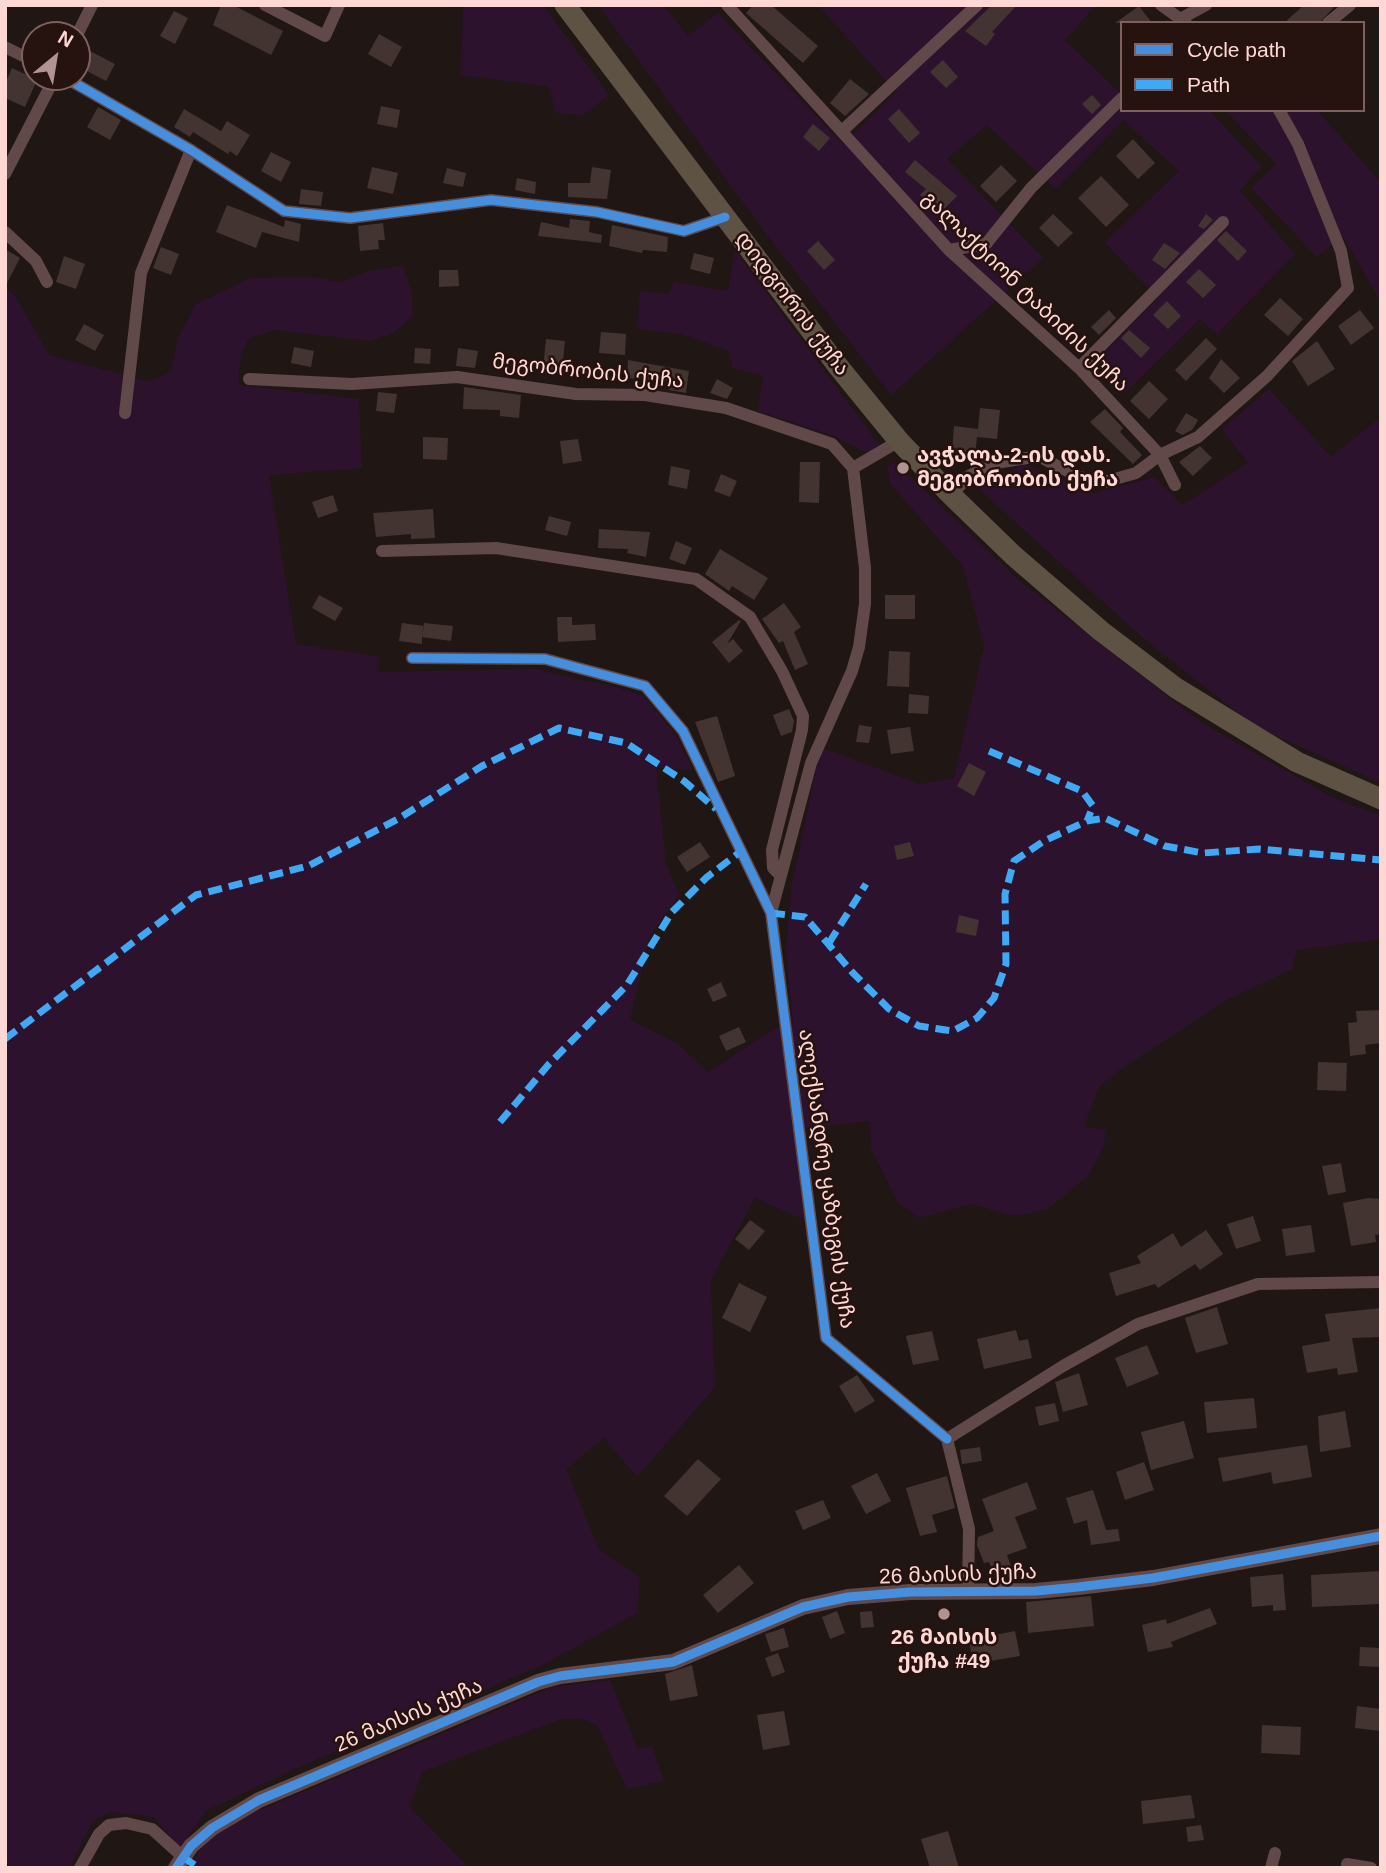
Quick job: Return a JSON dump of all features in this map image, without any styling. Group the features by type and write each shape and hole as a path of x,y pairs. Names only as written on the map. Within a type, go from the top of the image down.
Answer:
{"highway":[{"name":"დიდგორის ქუჩა","path":"565,5 836,365 899,441 951,495 1014,556 1101,631 1177,688 1297,761 1381,799"}],"street":[{"path":"84,21 92,5"},
{"path":"265,5 325,36 340,5"},
{"name":"გალაქტიონ ტაბიძის ქუჩა","path":"727,5 948,250 1079,368 1160,455 1175,485"},
{"path":"842,131 977,5"},
{"path":"1161,5 1183,21 1206,5"},
{"path":"1330,21 1350,5"},
{"path":"5,47 21,55"},
{"path":"5,173 48,91"},
{"path":"88,91 191,150 284,211 350,218 491,200 597,212 684,231 725,217"},
{"path":"948,250 986,244 1031,188 1120,100"},
{"path":"951,495 969,476 990,464 1042,458 1079,477 1104,482 1136,473 1160,455 1198,437 1267,376 1348,288 1340,251 1298,144 1280,112"},
{"path":"125,413 141,273 191,150"},
{"path":"1079,368 1223,222"},
{"path":"5,232 36,261 47,282"},
{"name":"მეგობრობის ქუჩა","path":"249,379 352,384 457,377 576,394 645,395 726,408 832,444 853,468"},
{"path":"771,913 811,762 852,671 859,647 865,604 865,568 853,468 899,441"},
{"path":"382,551 496,548 696,579 750,617 782,671 803,716 802,730 772,850 773,869 781,876"},
{"path":"412,659 545,659 645,686 682,731 771,913"},
{"name":"ალექსანდრე ყაზბეგის ქუჩა","path":"771,913 826,1338 947,1439"},
{"path":"968,1592 969,1529 947,1439 1063,1366 1138,1324 1258,1284 1381,1282"},
{"name":"26 მაისის ქუჩა","path":"180,1862 212,1828 259,1800 538,1682 559,1676 651,1667 680,1660 785,1614 826,1601 910,1592 1036,1591 1153,1578 1381,1536"},
{"path":"80,1868 99,1834 109,1825 117,1824 152,1829 180,1862"},
{"path":"1271,1868 1275,1853"},
{"path":"1347,1864 1371,1868"}],"shaded area":[{"path":"470,5 543,5 609,95 583,115 556,113 548,86 461,75 463,8"},
{"path":"598,5 663,5 688,36 718,13 843,144 896,92 818,5 1096,5 1065,40 1120,93 1120,112 1211,112 1261,166 1240,191 1295,254 1217,334 1200,319 1125,393 1095,362 1158,298 1105,243 1179,171 1123,120 1055,189 987,125 947,159 1043,258 891,395 767,235"},
{"path":"1227,112 1319,112 1381,183 1381,302 1343,236 1317,257 1251,188 1276,164"},
{"path":"735,250 881,447 873,452 860,450 837,437 758,411 763,376 732,368 729,351 680,334 637,329 640,291 668,294 674,282 728,291"},
{"path":"403,266 412,293 413,315 394,333 370,341 275,330 249,338 241,355 238,385 359,399 362,468 269,475 296,644 379,657 378,672 533,669 616,687 644,696 676,735 693,770 656,768 666,863 679,895 650,936 630,1020 677,1043 708,1072 779,1026 793,1023 786,951 791,889 821,748 920,784 954,778 984,646 963,566 891,485 887,467 895,462 1022,583 1202,723 1332,797 1381,816 1381,939 1297,950 1292,969 1225,1001 1118,1071 1099,1087 1084,1127 1107,1129 1103,1148 1088,1176 1048,1209 1013,1216 971,1204 919,1218 898,1203 871,1148 869,1121 809,1128 794,1125 804,1220 755,1198 711,1280 715,1387 637,1477 604,1438 566,1469 599,1549 640,1578 637,1613 541,1666 299,1767 206,1811 180,1848 154,1817 110,1812 93,1821 69,1868 5,1868 5,286 17,299 49,355 149,382 171,371 178,338 196,304 251,278 313,277 341,282 370,271"},
{"path":"1269,389 1331,457 1381,417 1381,783 1255,726 1144,639 977,487 1024,464 1094,493 1154,477 1182,505 1248,463 1222,429"},
{"path":"610,1680 638,1749 652,1746 664,1781 627,1789 597,1725 582,1719 561,1719 422,1772 410,1807 469,1868 190,1868 199,1850 217,1832 234,1821 552,1687"}],"building":[{"path":"221,5 233,5 283,31 271,55 213,25"},
{"path":"753,5 771,5 818,46 803,63 746,13"},
{"path":"992,5 1017,5 992,32 995,34 986,46 965,31"},
{"path":"1304,5 1336,5 1321,21 1286,21"},
{"path":"1139,6 1150,21 1120,21 1115,23"},
{"path":"174,11 188,18 175,44 160,36"},
{"path":"379,34 402,47 391,67 368,54"},
{"path":"91,52 115,64 106,81 91,73"},
{"path":"943,60 958,77 946,88 930,72"},
{"path":"12,68 21,72 21,91 32,91 25,107 5,98 5,84"},
{"path":"850,79 869,94 845,116 830,103"},
{"path":"1092,95 1101,105 1092,114 1082,104"},
{"path":"381,106 400,110 397,128 377,124"},
{"path":"98,107 121,120 110,140 87,127"},
{"path":"184,109 221,131 227,121 250,135 237,156 230,151 228,154 193,132 190,137 174,127"},
{"path":"899,109 920,133 909,143 888,119"},
{"path":"813,124 830,138 819,151 803,137"},
{"path":"1133,139 1155,163 1138,179 1116,156"},
{"path":"271,152 291,162 281,182 261,171"},
{"path":"915,160 957,196 939,214 920,195 926,189 905,172"},
{"path":"1001,165 1017,181 996,202 980,186"},
{"path":"372,167 398,173 393,194 367,188"},
{"path":"592,167 611,170 607,199 568,197 568,183 590,183"},
{"path":"447,168 466,173 463,187 443,183"},
{"path":"1101,176 1129,205 1106,227 1078,198"},
{"path":"517,178 536,182 535,194 515,190"},
{"path":"301,189 323,192 321,206 299,204"},
{"path":"227,205 284,227 285,220 301,224 299,242 262,232 256,248 216,232"},
{"path":"1053,214 1073,233 1058,247 1039,228"},
{"path":"1206,214 1213,220 1204,229 1198,226"},
{"path":"570,219 590,221 589,232 602,235 601,243 538,236 541,222 569,228"},
{"path":"383,223 385,240 378,240 379,249 360,251 358,226"},
{"path":"612,225 668,237 667,252 643,250 642,253 609,246"},
{"path":"1226,231 1247,251 1238,261 1217,240"},
{"path":"818,241 835,260 824,270 807,251"},
{"path":"1164,243 1180,253 1165,269 1152,260"},
{"path":"161,247 179,254 171,275 153,268"},
{"path":"5,249 20,258 5,287"},
{"path":"694,253 714,258 710,274 690,269"},
{"path":"64,256 85,264 76,289 56,282"},
{"path":"1199,269 1216,285 1203,298 1186,282"},
{"path":"439,270 458,270 459,286 439,287"},
{"path":"1280,298 1303,319 1288,336 1264,315"},
{"path":"1167,301 1181,316 1168,329 1153,315"},
{"path":"1109,310 1116,318 1099,335 1091,327"},
{"path":"1360,310 1374,328 1351,345 1338,326"},
{"path":"84,324 104,335 95,351 75,340"},
{"path":"1129,330 1150,348 1141,358 1121,338"},
{"path":"601,332 626,334 625,355 599,353"},
{"path":"1206,338 1217,349 1186,381 1175,370"},
{"path":"546,339 565,341 562,371 543,369"},
{"path":"1317,341 1335,369 1308,386 1292,361"},
{"path":"294,347 314,351 311,367 291,363"},
{"path":"415,348 431,349 430,364 414,363"},
{"path":"458,348 478,351 475,368 456,366"},
{"path":"1221,359 1240,378 1224,393 1209,378"},
{"path":"628,360 689,371 686,393 669,390 670,381 627,378"},
{"path":"717,379 733,388 727,399 710,393"},
{"path":"1149,381 1168,399 1149,419 1130,401"},
{"path":"464,387 521,395 519,418 500,416 500,410 463,409"},
{"path":"378,392 397,394 394,413 376,411"},
{"path":"980,408 1000,410 997,439 977,437 975,457 952,452 954,426 978,429"},
{"path":"1105,409 1123,428 1120,432 1142,455 1133,464 1090,422"},
{"path":"1186,413 1198,420 1192,430 1182,435 1175,431"},
{"path":"423,437 448,438 447,460 423,459"},
{"path":"578,439 582,461 563,464 560,441"},
{"path":"1200,446 1212,458 1193,476 1179,462"},
{"path":"800,462 820,462 819,503 799,502"},
{"path":"671,466 690,470 687,489 668,485"},
{"path":"721,474 737,481 730,497 714,491"},
{"path":"333,495 338,511 318,518 312,502"},
{"path":"433,509 435,538 411,539 411,534 376,537 373,513"},
{"path":"549,516 571,522 567,536 545,530"},
{"path":"599,529 650,532 646,557 627,553 628,549 598,548"},
{"path":"676,541 692,548 685,565 669,559"},
{"path":"720,549 768,578 754,600 732,586 729,591 705,574"},
{"path":"319,595 343,608 335,621 312,608"},
{"path":"885,595 915,595 915,619 885,619"},
{"path":"784,603 801,627 794,632 808,664 795,670 783,641 779,643 762,619"},
{"path":"557,617 572,617 572,625 595,624 596,640 558,642"},
{"path":"741,621 727,644 733,639 743,651 729,663 712,642"},
{"path":"402,623 453,626 451,641 422,637 422,644 399,641"},
{"path":"889,651 910,652 909,687 887,686"},
{"path":"909,694 929,696 928,714 908,713"},
{"path":"789,709 794,721 792,732 781,736 773,715"},
{"path":"717,716 735,776 718,782 695,722"},
{"path":"859,725 872,727 869,743 856,742"},
{"path":"910,727 914,751 891,754 887,730"},
{"path":"969,763 986,772 974,796 957,786"},
{"path":"700,842 710,857 687,872 677,857"},
{"path":"910,842 914,856 897,860 894,846"},
{"path":"959,915 979,920 976,936 956,932"},
{"path":"721,982 727,996 713,1002 707,989"},
{"path":"1381,1010 1381,1043 1365,1045 1366,1054 1350,1056 1348,1023 1357,1022 1356,1011"},
{"path":"739,1027 746,1042 726,1051 719,1036"},
{"path":"1318,1062 1347,1063 1346,1091 1317,1090"},
{"path":"1341,1163 1346,1192 1328,1195 1322,1166"},
{"path":"1368,1198 1381,1199 1381,1234 1375,1235 1376,1242 1351,1246 1343,1203"},
{"path":"1253,1216 1261,1241 1236,1249 1227,1224"},
{"path":"750,1220 765,1231 749,1250 735,1239"},
{"path":"1311,1225 1315,1252 1286,1256 1282,1229"},
{"path":"1206,1230 1223,1254 1200,1270 1195,1264 1158,1288 1155,1284 1116,1296 1109,1273 1141,1263 1137,1256 1173,1233 1181,1247"},
{"path":"739,1283 767,1297 750,1332 722,1318"},
{"path":"1217,1307 1228,1344 1196,1353 1185,1318"},
{"path":"1381,1308 1381,1337 1352,1338 1358,1372 1338,1375 1337,1368 1307,1373 1302,1346 1330,1341 1325,1314"},
{"path":"1016,1330 1019,1341 1028,1339 1032,1358 984,1369 977,1339"},
{"path":"932,1331 939,1360 913,1365 906,1336"},
{"path":"1147,1345 1159,1374 1127,1387 1115,1358"},
{"path":"1079,1373 1088,1405 1063,1412 1055,1382"},
{"path":"857,1375 875,1401 855,1413 839,1386"},
{"path":"1254,1398 1257,1428 1207,1433 1204,1402"},
{"path":"1055,1403 1059,1421 1039,1426 1035,1407"},
{"path":"1345,1411 1351,1447 1320,1452 1318,1416"},
{"path":"1184,1421 1194,1458 1151,1470 1141,1432"},
{"path":"1307,1445 1312,1477 1273,1484 1271,1472 1223,1482 1218,1458"},
{"path":"980,1447 982,1461 962,1464 960,1450"},
{"path":"698,1459 721,1479 687,1516 664,1496"},
{"path":"1144,1462 1154,1490 1125,1500 1116,1472"},
{"path":"877,1473 891,1501 866,1514 851,1486"},
{"path":"947,1476 955,1508 932,1515 937,1532 920,1536 906,1488"},
{"path":"1027,1482 1037,1509 1015,1517 1027,1548 1007,1555 1011,1566 993,1573 989,1562 984,1563 977,1545 978,1537 994,1531 982,1499"},
{"path":"1093,1490 1106,1530 1118,1529 1120,1541 1091,1545 1087,1520 1074,1524 1066,1498"},
{"path":"823,1500 831,1518 803,1530 795,1511"},
{"path":"739,1565 754,1583 718,1613 703,1595"},
{"path":"1381,1571 1381,1604 1312,1607 1311,1575"},
{"path":"1283,1574 1286,1610 1273,1611 1273,1605 1252,1607 1250,1577"},
{"path":"1091,1596 1094,1626 1028,1633 1026,1602"},
{"path":"1210,1608 1217,1624 1171,1642 1173,1647 1148,1652 1142,1625 1166,1619 1167,1624"},
{"path":"837,1611 845,1633 830,1639 822,1617"},
{"path":"872,1611 874,1627 861,1628 860,1612"},
{"path":"784,1628 789,1647 771,1652 765,1634"},
{"path":"1015,1631 1020,1656 973,1664 969,1640"},
{"path":"1360,1647 1381,1648 1380,1667 1359,1666"},
{"path":"778,1653 785,1672 772,1677 765,1658"},
{"path":"692,1665 698,1696 670,1701 665,1674"},
{"path":"1357,1706 1381,1709 1381,1731 1355,1728"},
{"path":"784,1711 790,1745 763,1750 757,1715"},
{"path":"1262,1725 1301,1727 1300,1755 1261,1753"},
{"path":"1191,1795 1195,1818 1143,1824 1141,1801"},
{"path":"1201,1825 1204,1840 1188,1842 1186,1827"},
{"path":"948,1831 959,1868 930,1868 921,1839"}],"marked path":[{"path":"5,1039 196,895 308,866 398,819 482,766 559,728 626,743 684,781 716,809"},
{"path":"989,751 1082,791 1093,806 1087,821"},
{"path":"771,913 805,917 853,973 889,1009 919,1026 953,1031 977,1018 994,998 1006,964 1005,894 1014,861 1044,841 1087,821 1105,818 1165,846 1203,853 1259,849 1381,860"},
{"path":"500,1122 549,1064 627,985 672,912 707,877 740,852"},
{"path":"829,943 866,884"},
{"path":"183,1857 199,1868"}],"cycle path":[{"path":"88,91 191,150 284,211 350,218 491,200 597,212 684,231 725,217"},
{"path":"412,658 545,659 645,686 683,731 771,913 826,1338 947,1439"},
{"path":"176,1868 191,1846 212,1828 259,1800 538,1682 560,1676 673,1662 803,1607 848,1597 910,1592 1036,1591 1153,1578 1381,1536"}],"place":[{"name":"ავჭალა-2-ის დას. მეგობრობის ქუჩა","path":"903,468"},
{"name":"26 მაისის ქუჩა #49","path":"944,1614"}]}
